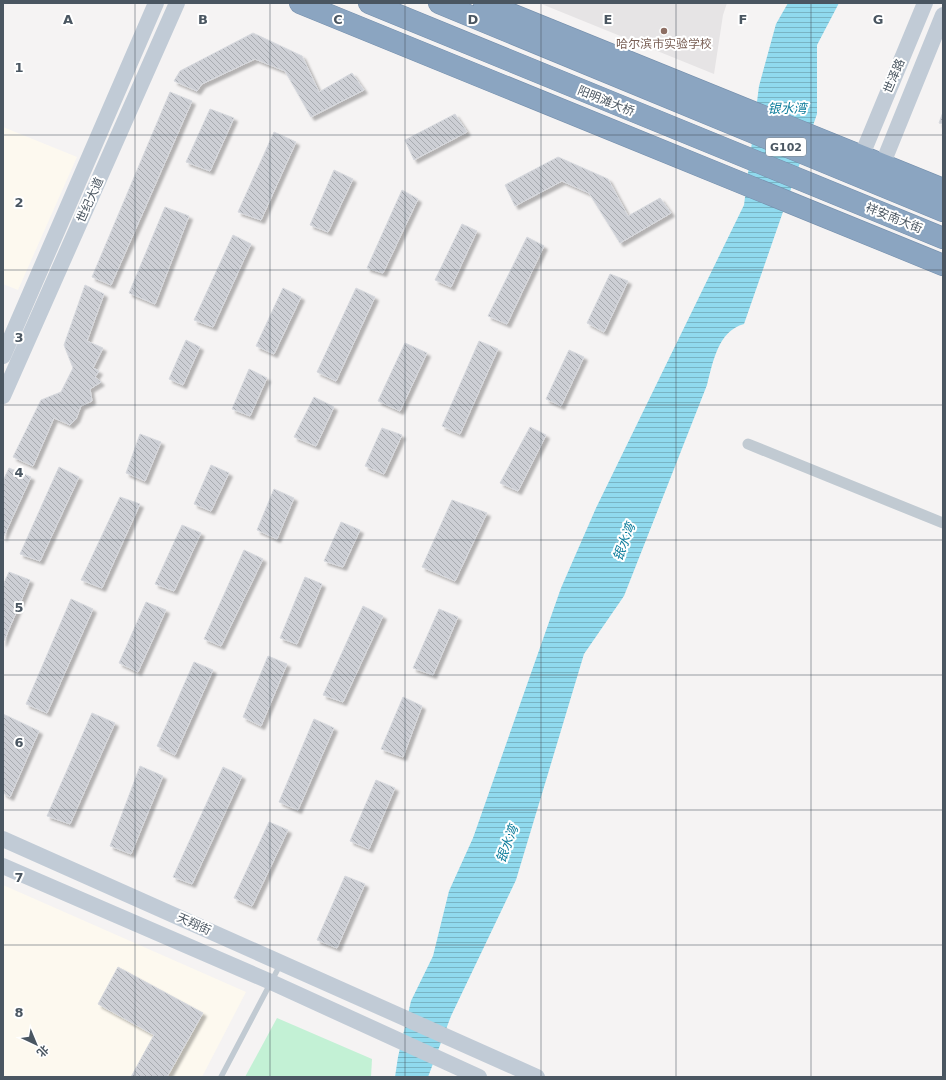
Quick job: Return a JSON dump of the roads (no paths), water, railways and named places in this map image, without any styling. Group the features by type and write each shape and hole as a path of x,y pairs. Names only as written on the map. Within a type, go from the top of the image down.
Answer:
{"highway":[{"path":"300,3 943,265"},
{"name":"阳明滩大桥","path":"369,3 844,197"},
{"path":"439,3 726,106 864,150 943,182"},
{"path":"484,3 726,106"},
{"path":"501,3 726,106"},
{"name":"祥安南大街","path":"726,106 855,175 943,211"},
{"path":"823,137 943,190"},
{"name":"祥安南大街","path":"844,197 943,238"}],"main road":[{"name":"世纪大道","path":"3,356 156,3"},
{"name":"世纪大道","path":"3,396 177,3"},
{"name":"世泽路","path":"864,150 925,3"},
{"name":"世泽路","path":"885,158 943,15"},
{"name":"天翔街","path":"3,839 537,1077"},
{"name":"天翔街","path":"3,866 271,982 479,1077"}],"street":[{"path":"748,444 943,523"}],"lane":[{"path":"220,1077 282,963"}],"water":[{"name":"银水湾","path":"788,3 839,3 817,45 817,114 744,324 728,333 718,348 714,357 707,385 624,596 584,654 516,880 451,1016 428,1077 395,1077 411,1001 433,956 449,891 473,838 561,588 596,508 744,205 759,86 776,24"}],"place":[{"name":"哈尔滨市实验学校","path":"664,31"}]}
